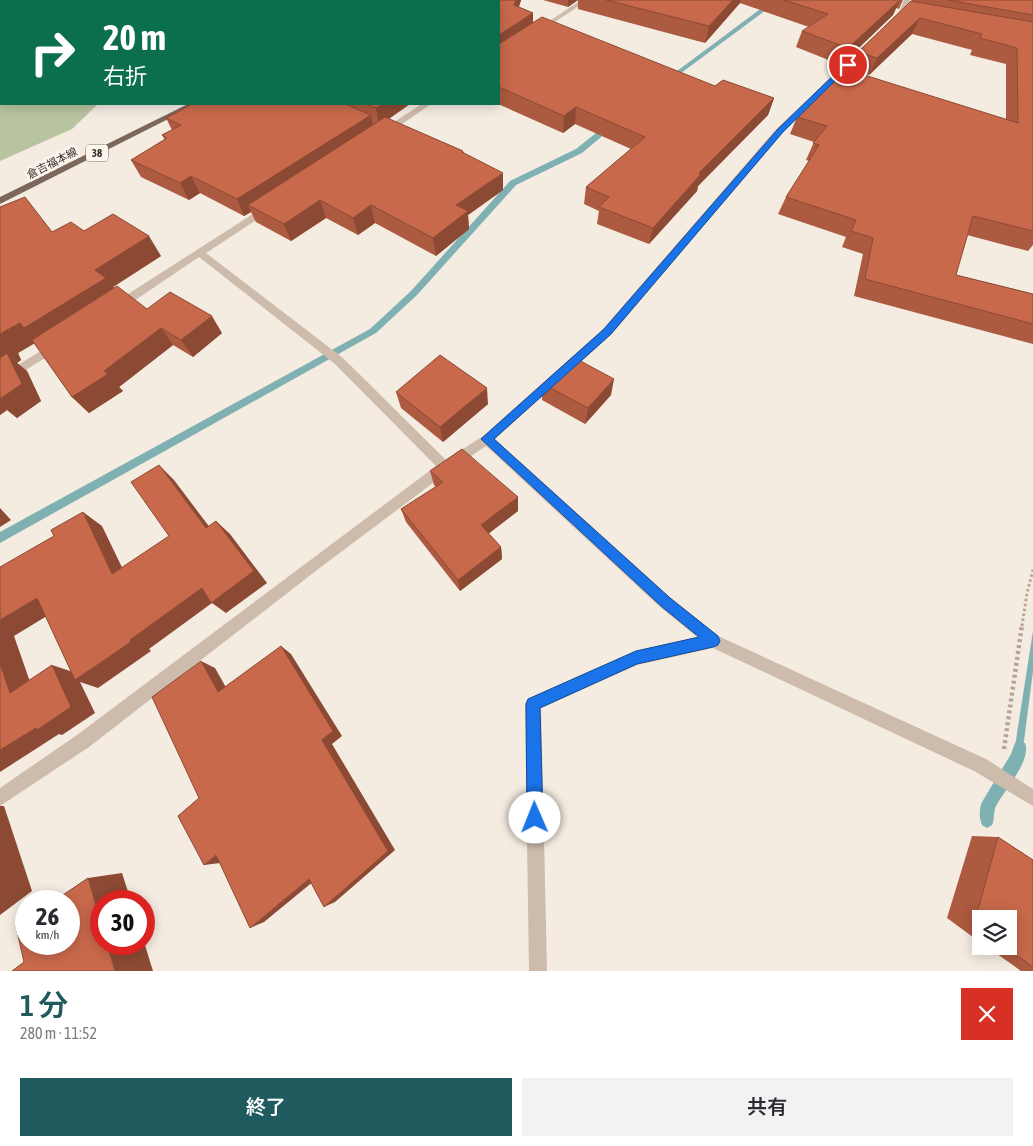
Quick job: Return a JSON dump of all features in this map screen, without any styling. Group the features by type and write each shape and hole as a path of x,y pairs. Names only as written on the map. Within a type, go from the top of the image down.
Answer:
{"main road":[{"name":"倉吉福本線","path":"0,201 192,105"}],"street":[{"path":"530,36 585,0"},
{"path":"888,27 902,13 906,0"},
{"path":"0,798 83,741 445,467 487,439 607,332 780,130 873,41"},
{"path":"375,133 384,132 425,105"},
{"path":"108,312 275,204"},
{"path":"200,253 339,361 445,467"},
{"path":"0,382 67,339"},
{"path":"487,439 665,602 713,641 980,765 1033,798"},
{"path":"538,971 533,704 636,658 713,641"}],"path":[{"path":"1003,758 1026,593 1033,570"}],"green space":[{"path":"0,105 97,105 72,129 0,161"}],"water":[{"path":"1033,631 1033,671 1021,764 1013,759"}],"building":[{"path":"500,0 516,0 514,5 533,13 500,34"},
{"path":"606,0 733,0 709,26"},
{"path":"784,0 900,0 848,48 802,31 828,14"},
{"path":"948,0 1033,0 1033,15"},
{"path":"911,1 1033,22 1033,231 973,216 956,275 1033,294 1033,324 865,279 873,238 851,231 856,220 786,197 819,145 813,143 827,126 797,117 845,69 1018,123 1017,48 980,38 982,34 920,18 877,58 858,52"},
{"path":"542,17 715,86 723,80 774,98 699,173 701,174 653,228 599,207 609,197 586,187 645,137 576,107 564,116 500,87 500,43"},
{"path":"190,105 347,105 371,115 237,199 191,176 180,183 131,160 167,138 162,135 181,125 166,118"},
{"path":"368,105 381,105 376,108"},
{"path":"385,117 463,151 503,173 456,205 468,211 433,238 371,205 353,218 320,200 284,224 248,205"},
{"path":"25,197 52,232 71,222 84,231 113,214 149,236 95,270 106,278 24,328 20,323 0,334 0,207"},
{"path":"117,286 147,309 170,292 212,316 181,340 161,328 104,371 108,374 72,397 32,340"},
{"path":"7,353 22,384 0,399 0,358"},
{"path":"440,355 487,388 440,427 396,392"},
{"path":"573,357 614,379 588,408 543,384"},
{"path":"462,449 518,497 481,525 501,547 458,580 401,509 443,482 430,471"},
{"path":"159,465 206,528 216,521 254,571 211,603 202,588 130,640 131,642 75,680 37,598 0,620 0,567 54,536 51,530 83,512 112,574 169,536 131,482"},
{"path":"281,646 333,731 322,740 388,851 324,907 309,879 250,928 216,855 204,865 178,816 199,798 152,697 201,661 218,692"},
{"path":"0,664 10,693 52,665 71,707 37,730 36,728 0,750"},
{"path":"998,837 1033,860 1033,967 1016,955 1017,910 978,910"},
{"path":"88,878 91,890 90,955 110,955 115,971 12,971 24,962 22,955 80,955 80,890 70,890"}],"waterway":[{"path":"667,81 767,7 747,0"},
{"path":"0,538 373,331 414,293 513,183 579,151 609,127"},
{"path":"987,820 987,807 1018,757 1020,748"}],"route":[{"path":"535,818 533,704 636,658 713,641 665,602 487,439 607,332 780,130 848,65"}]}
